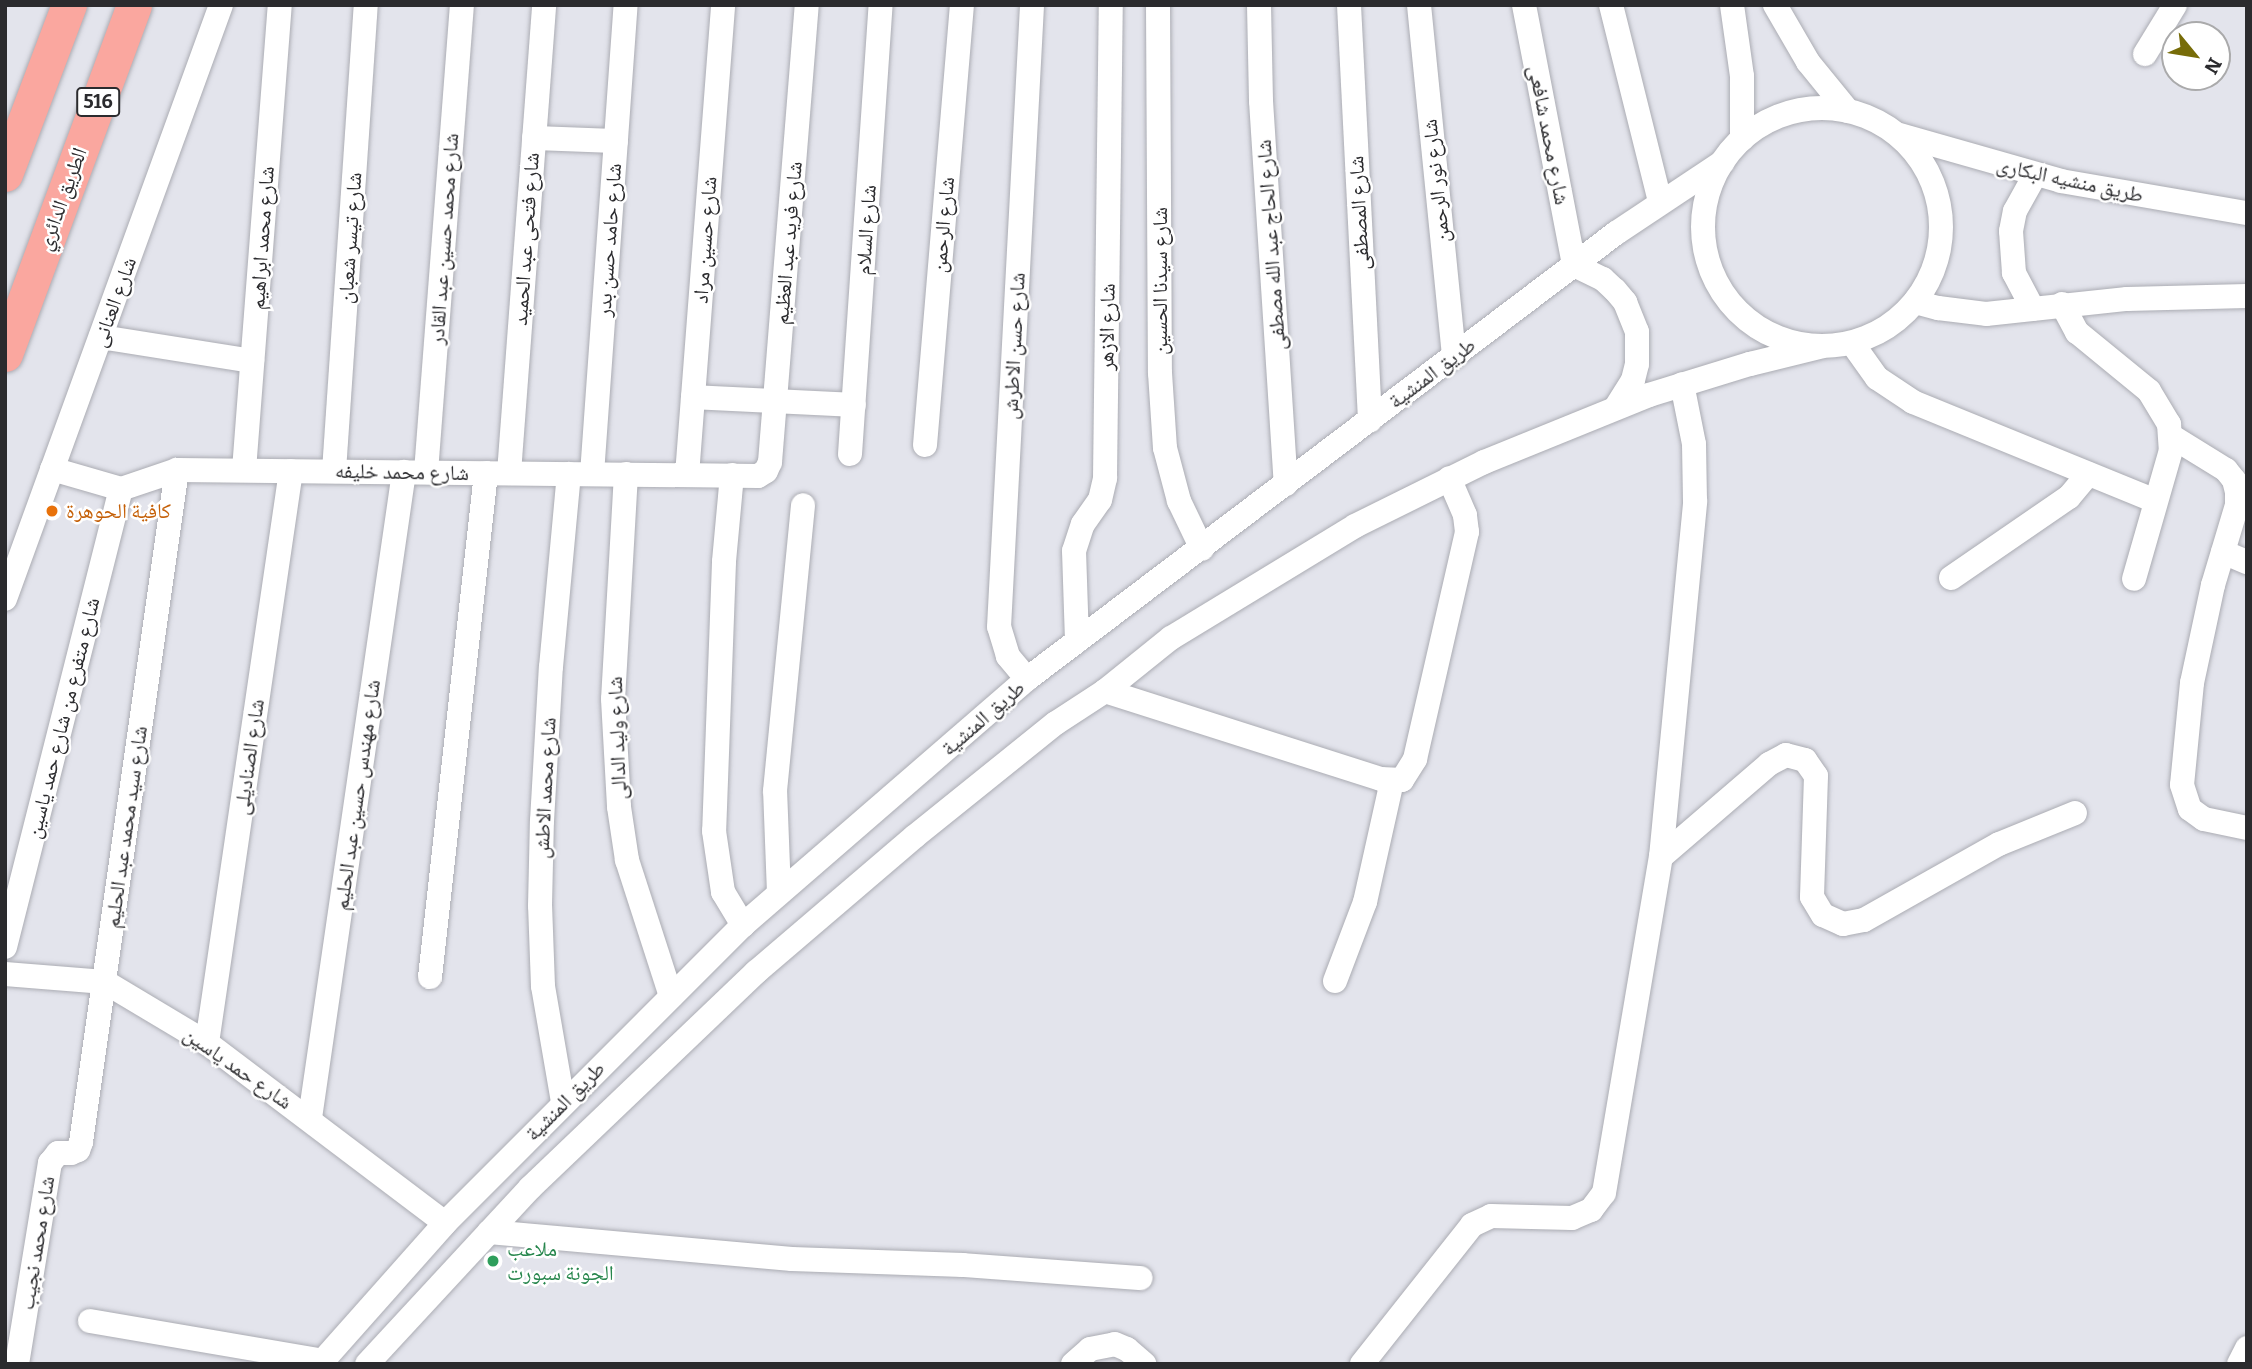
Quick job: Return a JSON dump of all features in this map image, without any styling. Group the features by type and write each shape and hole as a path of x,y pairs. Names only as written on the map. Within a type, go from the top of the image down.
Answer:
{"highway":[{"path":"5,174 69,5"},
{"name":"الطريق الدائري","path":"5,354 134,5"}],"street":[{"name":"شارع العنانى","path":"5,599 221,5"},
{"name":"شارع محمد ابراهيم","path":"244,470 280,5"},
{"name":"شارع تيسر شعبان","path":"334,471 366,5"},
{"name":"شارع محمد حسين عبد القادر","path":"415,472 462,5"},
{"name":"شارع فتحى عبد الحميد","path":"430,977 497,473 534,138 544,5"},
{"name":"شارع حامد حسن بدر","path":"581,474 616,141 626,5"},
{"name":"شارع حسين مراد","path":"687,475 723,5"},
{"name":"شارع فريد عبد العظيم","path":"758,476 766,471 771,462 807,5"},
{"name":"شارع السلام","path":"850,454 881,5"},
{"name":"شارع الرحمن","path":"925,444 962,5"},
{"name":"شارع حسن الاطرش","path":"1027,679 1008,656 999,627 1032,5"},
{"name":"شارع الازهر","path":"1077,641 1074,551 1083,524 1100,500 1105,478 1111,5"},
{"name":"شارع سيدنا الحسين","path":"1158,5 1160,373 1164,448 1179,501 1202,549"},
{"name":"شارع الحاج عبد الله مصطفى","path":"1259,5 1261,101 1286,484"},
{"name":"شارع المصطفى","path":"1349,5 1370,420"},
{"name":"شارع نور الرحمن","path":"1419,5 1454,356"},
{"name":"شارع محمد شافعى","path":"1524,5 1574,265"},
{"path":"1611,5 1660,202"},
{"path":"1732,5 1742,76 1742,139"},
{"path":"1775,5 1808,62 1848,111"},
{"path":"2145,54 2175,5"},
{"path":"1820,108 1848,111 1874,119 1896,134 1915,153 1930,175 1940,214 1938,254 1930,279 1915,302 1886,327 1852,343 1820,347 1795,344 1771,335 1749,322 1731,305 1717,283 1707,260 1704,222 1711,184 1723,162 1742,139 1766,123 1792,112 1820,108"},
{"name":"طريق منشيه البكارى","path":"1896,134 2035,174 2247,213"},
{"path":"534,138 616,141"},
{"name":"طريق المنشية","path":"322,1362 444,1223 743,925 1027,679 1574,265 1660,202 1723,162"},
{"path":"2033,309 2014,272 2011,231 2019,201 2035,174"},
{"path":"1574,265 1603,279 1615,289 1634,324 1637,364 1633,380 1616,407"},
{"path":"1915,302 1974,313 2062,304 2247,296"},
{"path":"2062,304 2070,323 2085,341 2158,401 2171,436 2171,450 2134,579"},
{"path":"101,337 252,361"},
{"path":"1852,343 1877,378 1904,397 2155,501"},
{"name":"طريق المنشية","path":"367,1364 489,1232 604,1114 756,972 925,828 1056,723 1105,691 1171,638 1242,592 1355,526 1450,478 1616,407 1682,384 1820,347"},
{"path":"1363,1364 1472,1225 1491,1216 1572,1218 1582,1215 1598,1202 1606,1184 1661,857 1695,501 1694,444 1682,384"},
{"path":"693,397 854,405"},
{"path":"2171,436 2215,462 2234,480 2238,505 2203,624 2192,683 2182,785 2190,809 2204,819 2247,828"},
{"path":"52,469 121,489"},
{"name":"شارع محمد خليفه","path":"121,489 177,470 758,476"},
{"name":"شارع سيد محمد عبد الحليم","path":"50,1163 58,1153 78,1150 81,1142 177,470"},
{"name":"شارع الصناديلى","path":"207,1043 291,471"},
{"name":"شارع مهندس حسين عبد الحليم","path":"310,1118 415,472"},
{"name":"شارع محمد الاطش","path":"563,1102 543,986 541,821 550,680 581,474"},
{"name":"شارع وليد الدالى","path":"626,474 614,659 616,766 627,860 671,996"},
{"path":"1951,578 2069,497 2088,474"},
{"path":"732,475 722,602 715,831 723,892 743,925"},
{"path":"1105,691 1392,781 1402,780 1415,759 1465,542 1465,514 1450,478"},
{"name":"شارع متفرع من شارع حمد ياسين","path":"5,947 121,489"},
{"path":"779,893 775,791 803,505"},
{"path":"2223,552 2247,562"},
{"path":"1661,857 1769,764 1786,755 1805,760 1816,776 1812,897 1823,915 1843,924 1864,920 1999,844 2075,813"},
{"path":"1335,981 1365,902 1392,781"},
{"name":"شارع حمد ياسين","path":"5,974 105,982 207,1043 310,1118 444,1223"},
{"name":"شارع محمد نجيب","path":"17,1364 50,1163"},
{"path":"489,1232 792,1259 963,1265 1141,1278"},
{"path":"90,1321 322,1362"},
{"path":"1073,1364 1090,1349 1115,1345 1127,1349 1144,1364"},
{"path":"2239,1364 2247,1348"}],"place":[{"name":"كافية الحوهرة","path":"52,511"},
{"name":"ملاعب الجونة سبورت","path":"493,1261"}]}
